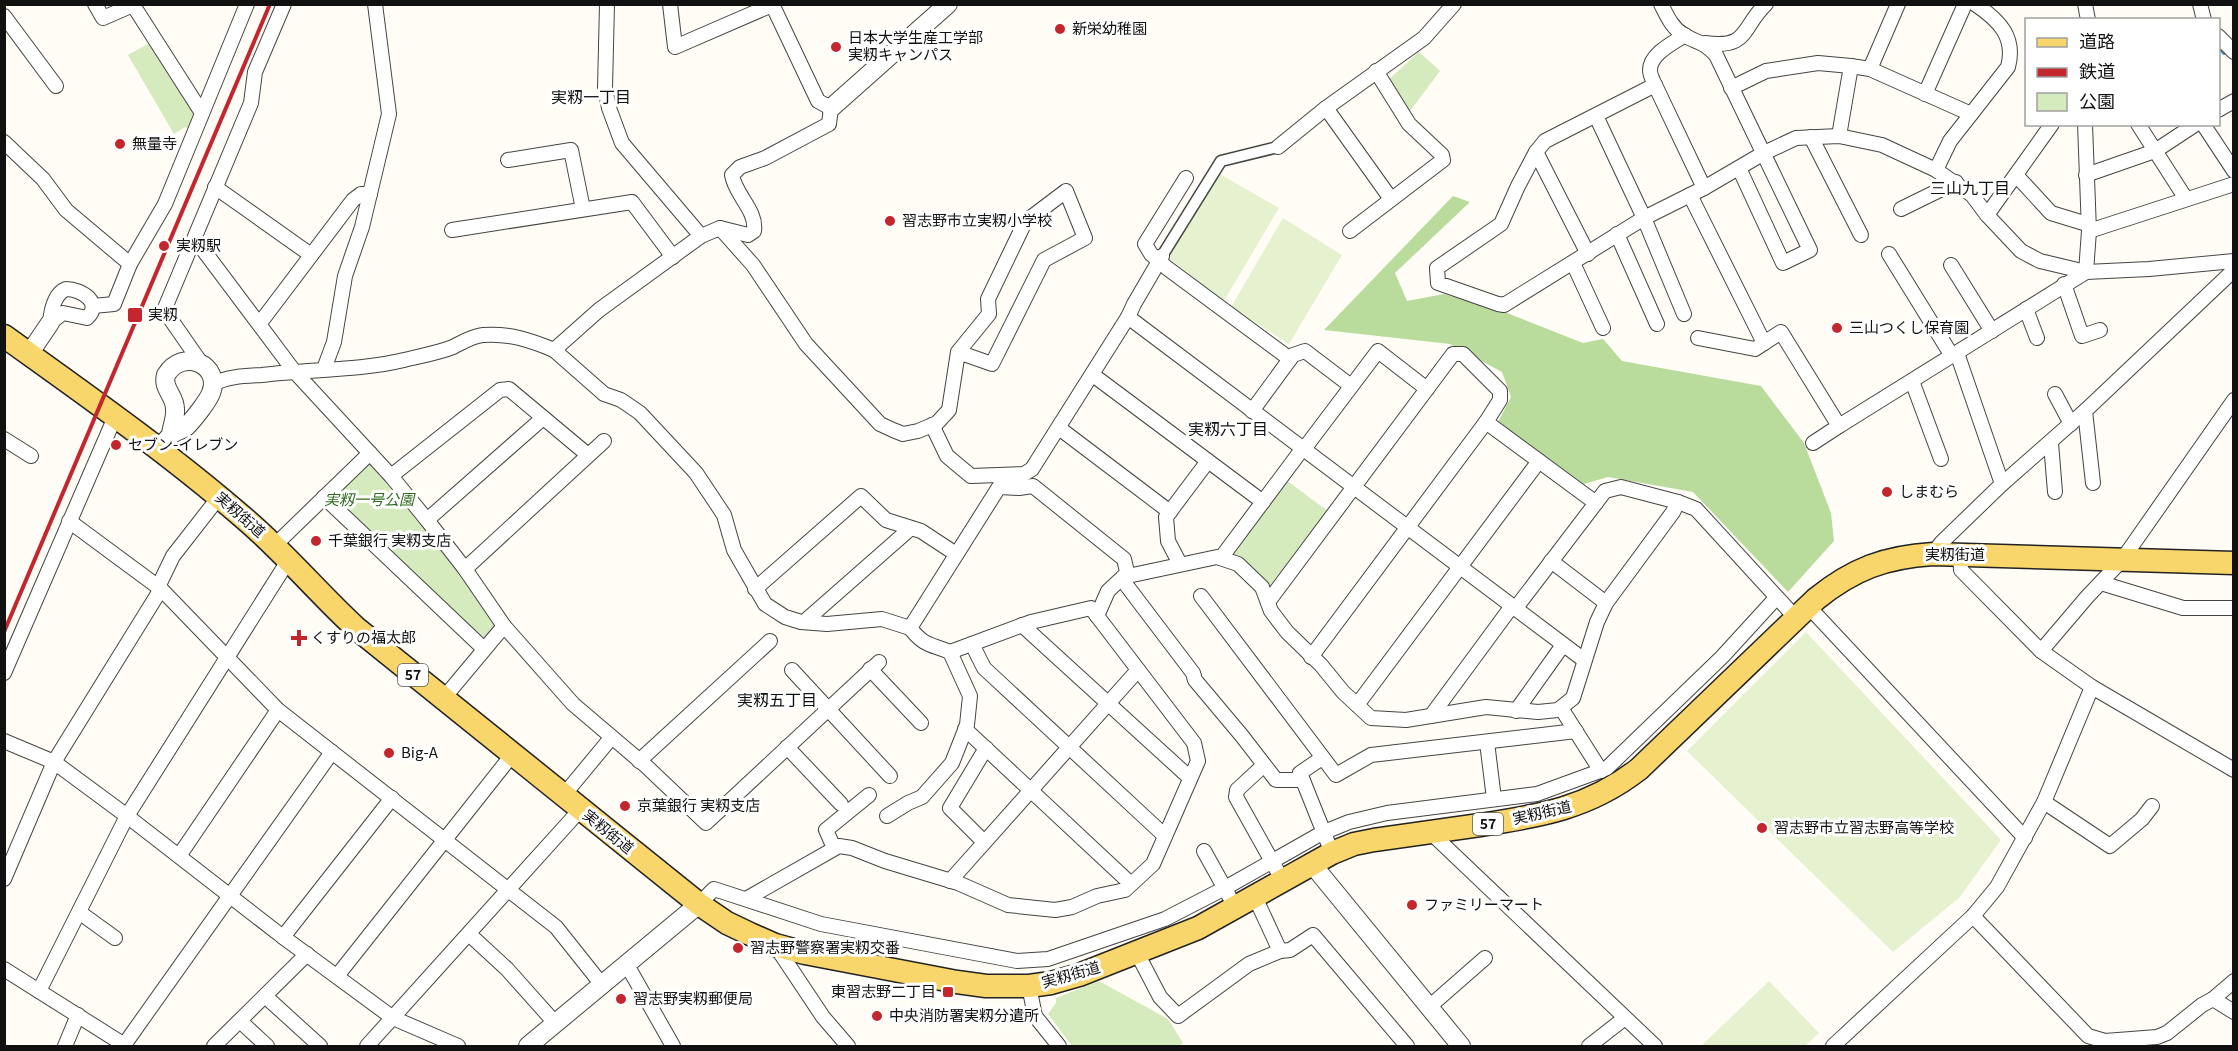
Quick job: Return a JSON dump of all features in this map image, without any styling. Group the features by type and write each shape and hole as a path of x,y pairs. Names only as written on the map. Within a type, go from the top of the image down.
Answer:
{"main road":[{"name":"実籾街道","path":"4,336 115,417 165,442 356,628 699,904 728,923 775,945 805,953 986,986 1029,986 1051,983 1137,953 1198,928 1278,871 1322,859 1354,844 1558,812 1578,805 1609,790 1639,769 1834,584 1856,571 1891,559 1933,554 1960,554 2234,563"}],"street":[{"path":"95,4 103,18 134,5 202,113"},
{"path":"93,306 114,304 130,264 165,204 247,4"},
{"path":"165,442 185,428 211,393 213,384 210,375 165,308 251,103 255,72 284,4"},
{"path":"324,369 335,336 345,276 370,194 389,114 375,4"},
{"path":"607,4 605,88 609,108 622,143 701,236"},
{"path":"670,4 675,47 772,5 818,101 831,108"},
{"path":"554,350 598,310 701,236 720,228 748,235 754,231 756,223 742,195 734,185 732,175 740,167 765,158 829,124 831,108 948,4"},
{"path":"910,628 996,490 999,487 1025,480 1038,462 1221,161 1278,147 1326,108 1424,38 1454,4"},
{"path":"1661,4 1673,26 1684,35 1705,43 1722,46 1743,36 1756,14 1766,4"},
{"path":"1870,69 1898,4"},
{"path":"1925,93 1965,4"},
{"path":"1936,170 1950,141 2008,67 2010,45 2003,30 1990,14 1975,4"},
{"path":"4,16 56,86"},
{"path":"1684,35 1657,55 1652,61 1650,71 1654,85 1704,188"},
{"path":"2220,38 2234,52 2229,58 2234,66"},
{"path":"1705,43 1716,55 1810,250 1784,263 1739,168"},
{"path":"1731,88 1766,71 1818,63 1851,66 1870,69 1971,114"},
{"path":"1839,136 1851,66"},
{"path":"1350,231 1443,160 1442,155 1409,124 1376,72"},
{"path":"1654,85 1545,141 1536,152 1501,224 1437,268 1438,283 1498,304 1504,304 1644,218 1704,188 1764,153 1796,138 1839,136 1882,145 1956,182 1972,195 1987,215 2021,251 2031,257 2086,272 2234,261"},
{"path":"2220,109 2234,101"},
{"path":"1326,108 1391,199"},
{"path":"1596,116 1644,218 1684,314"},
{"path":"1987,215 2051,126"},
{"path":"2085,126 2088,228 2086,272"},
{"path":"2139,126 2186,199"},
{"path":"2085,175 2155,151 2193,126"},
{"path":"2204,126 2234,171"},
{"path":"1812,137 1861,236"},
{"path":"4,142 43,179 66,210 130,264"},
{"path":"508,160 571,150 583,209"},
{"path":"1536,152 1587,254"},
{"path":"2016,175 2052,213 2088,228 2234,184"},
{"path":"1186,178 1145,244 1151,254 1161,259 1290,359"},
{"path":"1901,210 1956,182"},
{"path":"215,188 311,255"},
{"path":"720,228 753,266 806,344 880,424 903,434 932,425 949,410 958,352 989,314 988,299 1025,222 1066,191 1085,238 1044,260 992,364 958,352"},
{"path":"260,323 353,200 361,194 370,194"},
{"path":"1690,195 1764,343"},
{"path":"452,230 632,202 673,257"},
{"path":"1617,234 1657,324"},
{"path":"195,239 294,371 391,476 427,520 465,569 504,626 573,704 706,823 874,665 921,723"},
{"path":"1889,254 1954,354 2002,484"},
{"path":"1573,263 1603,328"},
{"path":"1951,265 1992,331"},
{"path":"1933,554 2002,484 2071,424 2234,270"},
{"path":"1813,443 2086,272"},
{"path":"2064,284 2082,336 2100,330"},
{"path":"29,354 50,323 63,313 87,318 91,314 92,300 75,289 61,290 51,311 50,323"},
{"path":"2026,309 2037,338"},
{"path":"1128,317 1584,660"},
{"path":"1698,338 1755,349 1781,332 1839,426"},
{"path":"213,384 225,379 294,371 371,366 402,361 452,347 468,338 481,335 508,335 532,340 554,350 603,393 621,400 640,413 696,473 724,515 734,550 755,589 765,604 785,617 804,622 827,624 882,619 910,628 917,637 932,647 950,652 1022,625 1091,608 1194,743 1198,761 1153,864 1125,890 1055,910 1008,905 975,889 885,861 847,846 834,848 746,899"},
{"path":"1252,411 1293,355 1305,351 1351,386"},
{"path":"1221,558 1377,351 1426,389"},
{"path":"1268,603 1453,354 1463,354 1500,391 1500,400 1311,657"},
{"path":"165,442 176,411 175,404 166,388 166,375 170,369 184,360 201,363"},
{"path":"1093,375 1263,502"},
{"path":"1912,381 1941,459"},
{"path":"391,476 500,390 509,389 588,455"},
{"path":"2055,394 2071,424"},
{"path":"2041,651 2122,560 2234,400"},
{"path":"2085,411 2093,483"},
{"path":"4,673 115,417"},
{"path":"427,520 543,418"},
{"path":"1486,422 1596,503"},
{"path":"932,425 947,456 971,476 1025,480 1124,559 1127,586 1193,673 1195,680 1276,780 1302,780"},
{"path":"1059,429 1170,512"},
{"path":"4,439 31,456"},
{"path":"465,569 604,441"},
{"path":"2051,442 2055,492"},
{"path":"39,991 127,816 228,657 281,553 324,497 370,453"},
{"path":"1180,564 1168,541 1165,530 1166,517 1208,461"},
{"path":"1357,705 1539,461"},
{"path":"1431,716 1605,491 1621,487 1696,509 1776,598 1802,612 2025,838"},
{"path":"755,589 861,496 886,520 921,531 956,554"},
{"path":"4,879 54,762 159,588 173,556 219,497"},
{"path":"324,497 484,650"},
{"path":"1097,616 1108,591 1126,576 1211,558 1221,558 1238,564 1262,587 1271,611 1287,632 1371,718 1406,720 1486,707 1538,712 1561,708 1573,698 1584,660 1606,603 1678,502"},
{"path":"69,521 159,588 278,710 556,927 603,986"},
{"path":"804,622 911,528"},
{"path":"1960,554 1961,570 2041,651 2092,687 2234,770"},
{"path":"1551,561 1606,603"},
{"path":"2101,583 2183,608 2234,608"},
{"path":"1201,596 1336,775 1371,755 1576,731"},
{"path":"528,1047 603,986 714,889 821,924 1030,962 1079,950 1165,919 1238,898 1278,871 1323,833 1349,822 1387,813 1537,794 1601,771 1607,768 1722,657 1776,598"},
{"path":"1022,625 1190,778"},
{"path":"443,699 504,626"},
{"path":"639,761 770,641"},
{"path":"972,644 984,668 1165,836"},
{"path":"1516,711 1563,645"},
{"path":"887,816 922,797 952,763 965,729 970,696 950,652"},
{"path":"792,670 890,776"},
{"path":"950,881 1138,670"},
{"path":"1833,1047 1973,915 1997,887 2044,802 2092,687"},
{"path":"1561,708 1601,771"},
{"path":"179,856 278,710"},
{"path":"965,729 1131,884"},
{"path":"367,1047 509,889 572,803 611,738"},
{"path":"4,741 54,762 393,1018 458,1047"},
{"path":"1486,742 1494,799"},
{"path":"787,747 841,804"},
{"path":"984,842 950,808 986,748"},
{"path":"4,969 125,1046 332,752"},
{"path":"337,976 512,755"},
{"path":"1322,758 1300,773 1323,833 1322,859 1429,1007 1461,1047"},
{"path":"1264,765 1238,790 1236,797 1278,871"},
{"path":"834,848 826,830 869,795"},
{"path":"283,937 393,798"},
{"path":"2044,802 2110,846 2142,819 2152,806"},
{"path":"1430,832 1655,1047"},
{"path":"1204,851 1281,951"},
{"path":"79,912 115,938"},
{"path":"1973,915 2088,1036 2103,1044 2157,1037 2213,999 2234,981"},
{"path":"469,934 507,969 556,1024"},
{"path":"1137,953 1160,997 1178,1016 1249,964 1281,951 1290,950 1313,935 1407,1047"},
{"path":"775,945 823,1017 848,1047"},
{"path":"214,1047 307,954"},
{"path":"1429,1007 1485,958"},
{"path":"627,965 673,1047"},
{"path":"1029,986 1035,1016 1059,1047"},
{"path":"266,996 321,1047"},
{"path":"2213,999 2234,1012"},
{"path":"65,1047 78,1015"},
{"path":"1589,1047 1625,1018"},
{"path":"240,1021 267,1047"}],"green space":[{"path":"153,41 199,113 192,129 185,127 174,134 128,55"},
{"path":"1419,52 1440,71 1407,115 1388,80"},
{"path":"1218,173 1279,208 1224,301 1168,258"},
{"path":"1453,196 1470,202 1395,273 1407,301 1444,294 1507,313 1583,343 1603,339 1622,361 1761,386 1804,443 1831,513 1834,541 1788,592 1693,492 1608,477 1584,484 1498,422 1511,397 1502,372 1450,344 1324,330"},
{"path":"1283,218 1342,255 1289,344 1231,307"},
{"name":"実籾一号公園","path":"369,463 429,533 496,625 482,643 333,500"},
{"path":"1286,480 1329,512 1270,592 1229,555"},
{"path":"1806,632 2001,840 1959,898 1893,952 1687,751"},
{"path":"1099,981 1168,1019 1183,1043 1179,1046 1072,1046 1048,1014 1056,1003 1056,998"},
{"path":"1769,981 1819,1033 1805,1046 1701,1046"}],"waterway":[{"path":"2220,48 2224,53"}],"railway":[{"path":"4,632 270,4"}],"place":[{"name":"新栄幼稚園","path":"1060,29"},
{"name":"日本大学生産工学部 実籾キャンパス","path":"836,47"},
{"name":"無量寺","path":"120,144"},
{"name":"習志野市立実籾小学校","path":"890,221"},
{"name":"実籾駅","path":"164,246"},
{"name":"実籾","path":"135,315"},
{"name":"三山つくし保育園","path":"1837,328"},
{"name":"セブン-イレブン","path":"116,445"},
{"name":"しまむら","path":"1887,492"},
{"name":"千葉銀行 実籾支店","path":"316,541"},
{"name":"くすりの福太郎","path":"299,638"},
{"name":"Big-A","path":"389,753"},
{"name":"京葉銀行 実籾支店","path":"625,806"},
{"name":"習志野市立習志野高等学校","path":"1762,828"},
{"name":"ファミリーマート","path":"1412,905"},
{"name":"習志野警察署実籾交番","path":"738,948"},
{"name":"東習志野二丁目","path":"948,992"},
{"name":"習志野実籾郵便局","path":"621,999"},
{"name":"中央消防署実籾分遣所","path":"877,1016"}],"district":[{"name":"実籾一丁目","path":"591,97"},
{"name":"三山九丁目","path":"1970,188"},
{"name":"実籾六丁目","path":"1228,429"},
{"name":"実籾五丁目","path":"777,700"}]}
